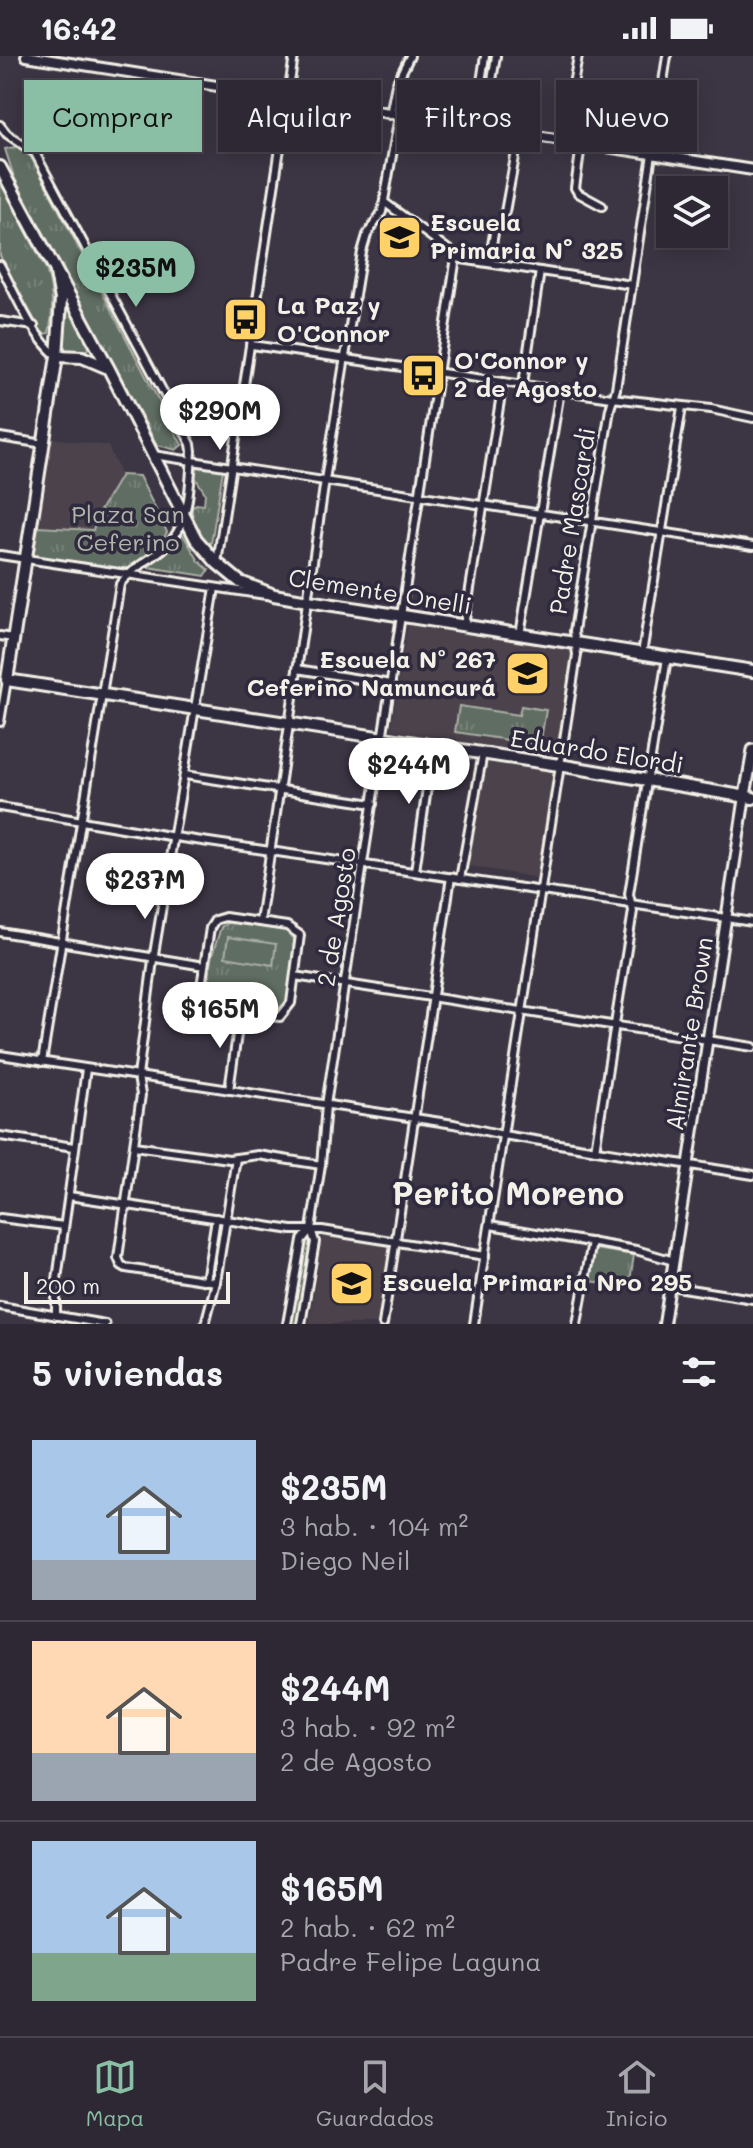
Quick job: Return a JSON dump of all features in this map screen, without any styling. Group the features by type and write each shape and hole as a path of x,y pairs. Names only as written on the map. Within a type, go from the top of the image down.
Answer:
{"main road":[{"path":"0,167 196,539 217,563 240,582 274,595"},
{"path":"7,680 57,356 61,299 56,273"},
{"path":"57,356 82,357 109,369"},
{"name":"Clemente Onelli","path":"274,595 753,671"},
{"name":"Eduardo Elordi","path":"7,680 749,797"},
{"name":"Almirante Brown","path":"749,797 753,750"}],"street":[{"path":"26,56 218,87"},
{"path":"291,80 294,56"},
{"path":"260,922 362,252 384,202 394,90 410,56"},
{"path":"481,80 485,56"},
{"path":"492,80 496,56"},
{"path":"574,80 578,56"},
{"name":"Padre Mascardi","path":"474,1324 577,655 574,631 667,56"},
{"path":"381,114 397,116"},
{"path":"0,125 7,134 35,153 191,444 190,493 183,518 167,546 126,575 120,584 42,1062"},
{"path":"217,563 280,152"},
{"path":"505,212 516,152"},
{"path":"580,152 575,188 578,193 602,206"},
{"path":"631,152 753,170"},
{"path":"384,202 456,257 632,285"},
{"path":"489,263 495,227"},
{"name":"2 de Agosto","path":"301,1324 315,1242 311,1229 326,1105 456,257"},
{"path":"0,265 49,351 57,356"},
{"path":"523,384 540,271"},
{"path":"0,321 34,326"},
{"path":"252,345 560,391 719,410 753,418"},
{"path":"464,626 503,382"},
{"path":"520,635 560,391"},
{"path":"642,654 682,407"},
{"path":"0,437 44,444"},
{"path":"153,455 753,546"},
{"name":"Clemente Onelli","path":"0,555 274,595"},
{"path":"215,588 153,960 138,1076 141,1095 118,1258 126,1268 216,1282"},
{"path":"0,636 13,638"},
{"path":"595,1150 633,911 629,894 667,658"},
{"path":"297,669 391,684"},
{"path":"0,722 7,680"},
{"path":"415,871 433,746"},
{"path":"460,879 483,753"},
{"path":"185,775 373,804"},
{"name":"Almirante Brown","path":"664,1324 749,797"},
{"path":"0,807 175,837 753,922"},
{"path":"383,1324 451,877"},
{"path":"225,917 260,922 287,926 297,931 300,940 291,1003 285,1015 274,1018 213,1009 205,1004 200,993 210,928 215,920 225,917"},
{"path":"0,932 153,960 204,966"},
{"path":"295,976 753,1047"},
{"path":"229,1090 240,1014"},
{"path":"0,1055 454,1124 503,1135 753,1175"},
{"path":"56,1316 56,1287 86,1069"},
{"path":"0,1136 74,1147"},
{"path":"134,1146 229,1159 258,1155 321,1165"},
{"path":"205,1324 216,1282 236,1158"},
{"path":"69,1196 485,1256"},
{"path":"0,1218 64,1226"},
{"path":"206,1281 216,1218"},
{"path":"490,1225 592,1242 674,1261"},
{"name":"2 de Agosto","path":"287,1324 302,1240 311,1229"},
{"path":"577,1324 592,1242"},
{"path":"670,1286 753,1299"},
{"path":"0,1306 105,1324"}],"shaded area":[{"name":"Escuela Primaria N° 325","path":"399,215 422,233 405,255 390,252 377,242"},
{"path":"52,438 108,446 121,475 98,514 93,530 38,527"},
{"path":"408,621 573,647 556,756 391,730"},
{"path":"486,759 554,770 537,878 469,866"},
{"name":"Escuela Primaria Nro 295","path":"323,1231 393,1243 380,1324 309,1324"}],"green space":[{"path":"19,146 29,153 182,445 176,450 157,445 14,177 5,149"},
{"path":"0,181 46,269 52,301 49,333 41,332 0,256"},
{"path":"68,310 72,310 91,345 87,350 63,350"},
{"path":"197,467 223,470 211,544 200,534 192,513 196,504 204,505 205,493 195,477"},
{"name":"Plaza San Ceferino","path":"121,475 139,476 167,532 151,554 126,568 33,556 38,527 93,530 98,514"},
{"path":"182,533 199,561 209,570 205,576 148,567"},
{"path":"459,706 519,715 521,706 546,710 540,745 455,732"},
{"path":"229,922 284,928 296,943 289,1000 276,1011 220,1003 208,989 211,959 221,927"},
{"path":"228,937 276,944 273,965 225,957"},
{"path":"310,1235 298,1324 291,1324 306,1236"},
{"path":"595,1249 634,1255 629,1287 590,1281"}],"place":[{"name":"Escuela Primaria N° 325","path":"399,237"},
{"name":"La Paz y O'Connor","path":"246,320"},
{"name":"O'Connor y 2 de Agosto","path":"423,375"},
{"name":"Escuela Nº 267 Ceferino Namuncurá","path":"527,674"},
{"name":"Escuela Primaria Nro 295","path":"351,1283"}],"district":[{"name":"Perito Moreno","path":"508,1194"}]}
